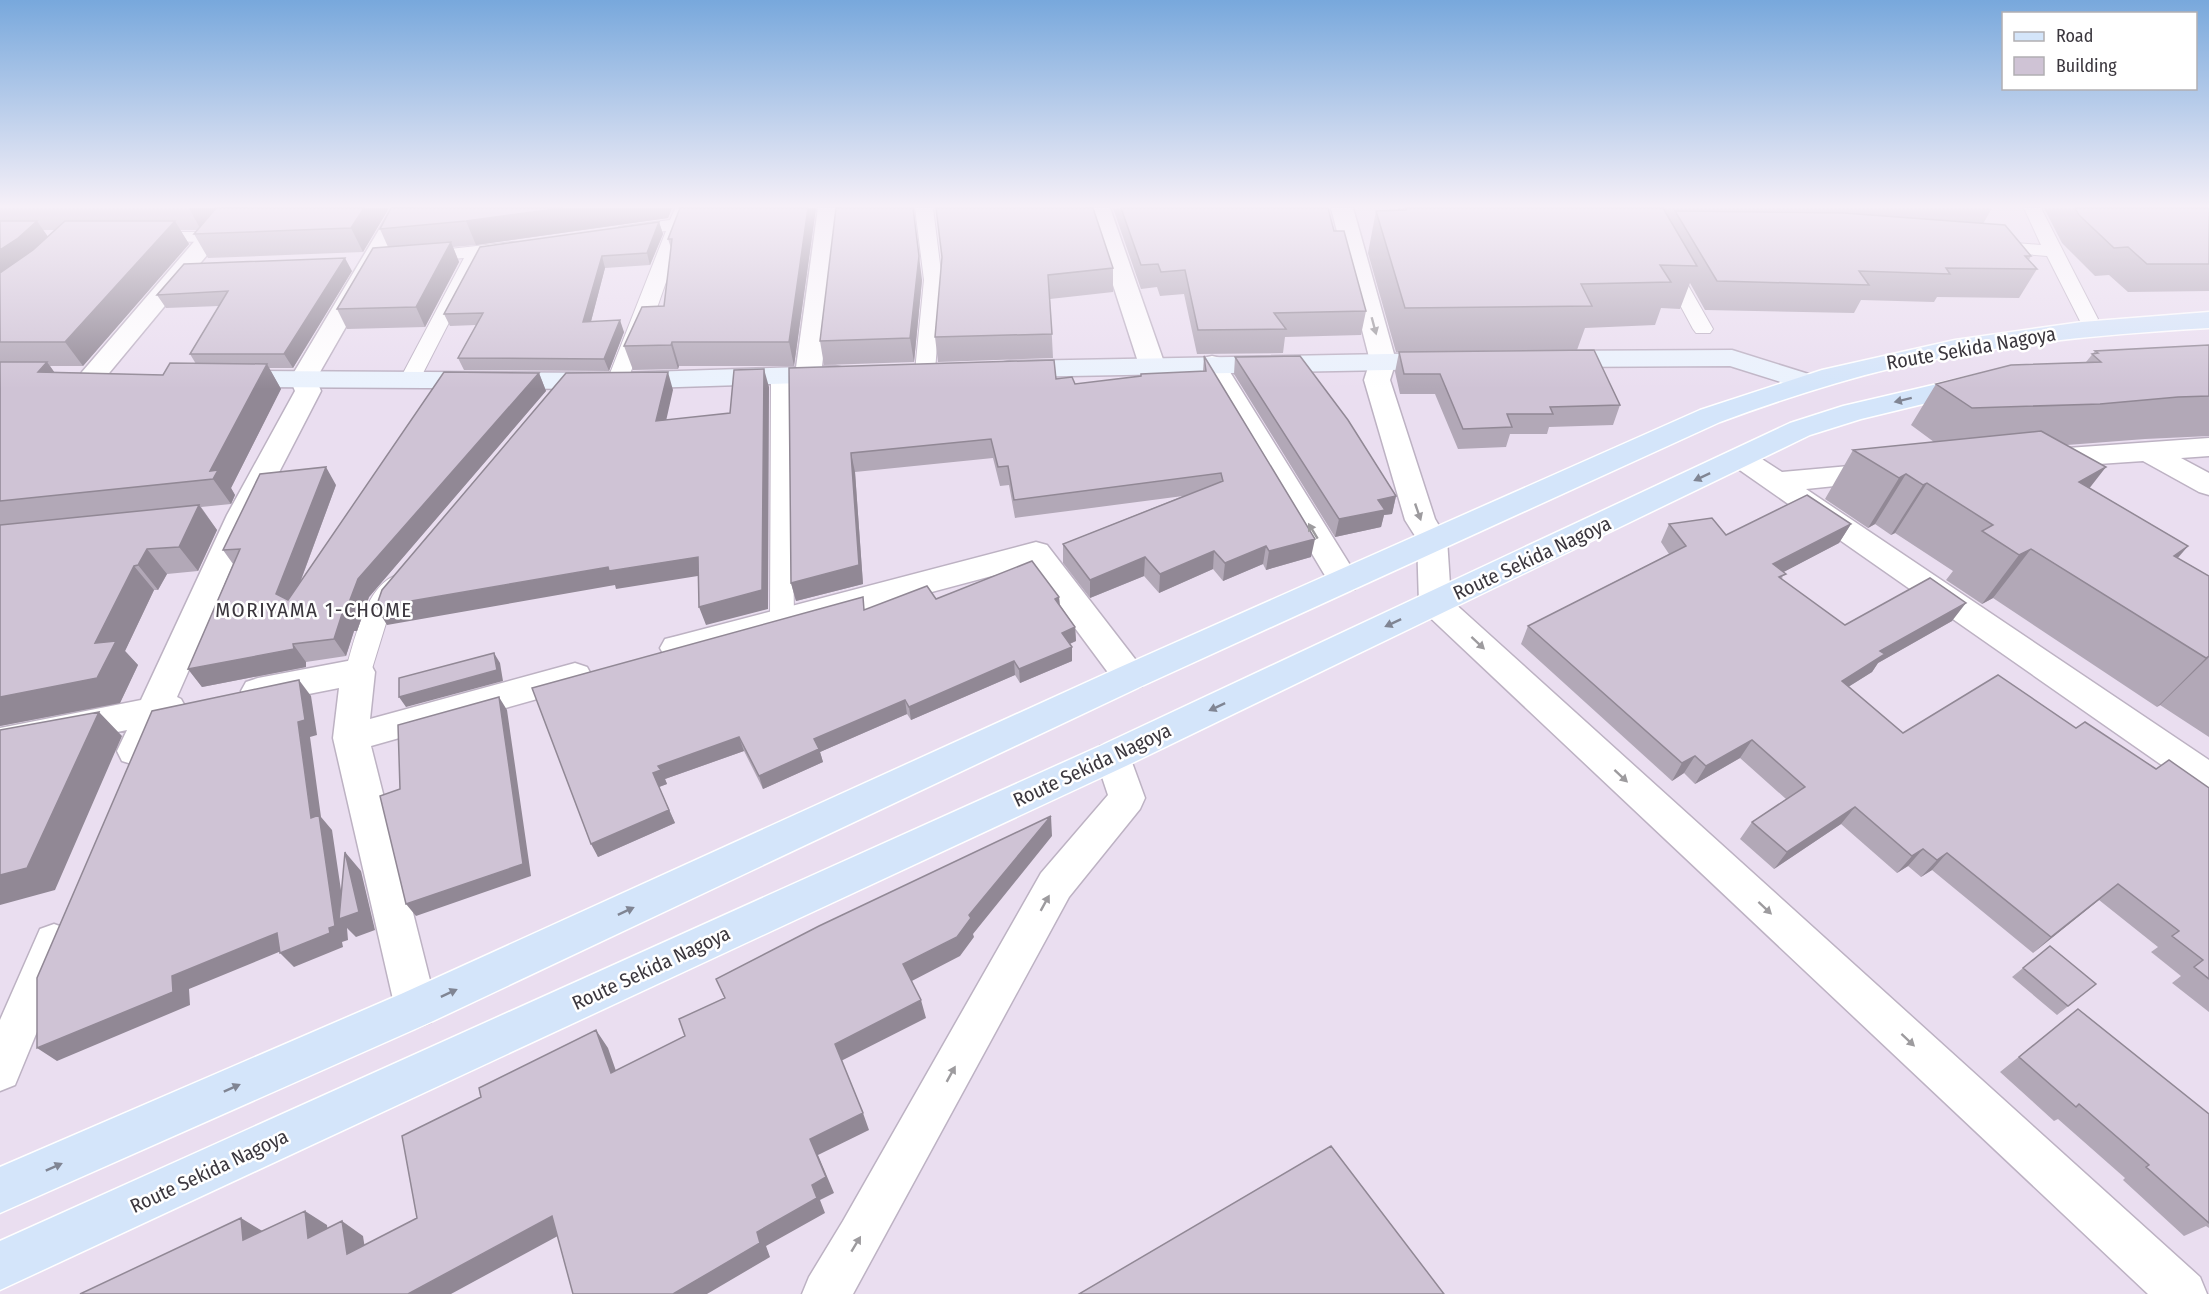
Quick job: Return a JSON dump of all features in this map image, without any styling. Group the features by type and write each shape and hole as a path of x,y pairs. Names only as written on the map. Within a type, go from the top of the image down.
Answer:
{"main road":[{"name":"Route Sekida Nagoya","path":"0,1190 416,1008 1130,677 1432,539 1710,416 1806,382 1913,354 2051,333 2137,323 2209,320"},
{"path":"2126,358 2209,349"},
{"name":"Route Sekida Nagoya","path":"0,1266 1113,756 1800,429 1853,412 2005,378"}],"street":[{"path":"79,378 185,268"},
{"path":"303,379 376,268"},
{"path":"808,375 821,268"},
{"path":"1119,268 1152,365"},
{"path":"1358,268 1383,361 1377,380 1420,520 1432,539 1435,604 2183,1294"},
{"path":"1523,360 1732,358 1806,382"},
{"path":"984,370 1465,360"},
{"path":"1212,364 1344,581"},
{"path":"209,378 617,381 854,374"},
{"path":"79,378 126,378"},
{"path":"125,776 242,515 308,392 303,379"},
{"path":"2014,461 2209,447"},
{"path":"2145,450 2209,485"},
{"path":"1741,458 2209,779"},
{"path":"1777,482 1908,470"},
{"path":"207,519 242,515"},
{"path":"646,657 1036,553 1130,677"},
{"path":"351,738 601,669"},
{"path":"232,696 358,672 351,738 416,1008"},
{"path":"0,741 198,703"},
{"path":"826,1294 860,1238 1055,885 1127,798 1113,756"},
{"path":"0,1070 65,918"}],"lane":[{"path":"410,379 467,268"},
{"path":"617,381 661,268"},
{"path":"925,371 933,280 932,268"},
{"path":"1669,268 1703,329"},
{"path":"2063,268 2088,319"},
{"path":"781,375 782,619"},
{"path":"547,405 569,380"},
{"path":"358,672 380,604 410,568"}],"building":[{"path":"7,268 132,268 65,342 0,342 0,273"},
{"path":"180,268 338,268 284,354 190,354 228,291 157,295"},
{"path":"361,268 437,268 416,307 337,309"},
{"path":"469,268 598,268 583,322 620,320 604,359 458,358 483,313 444,314"},
{"path":"668,268 799,268 789,342 672,342 671,345 624,346 642,307 664,306"},
{"path":"829,268 918,268 910,338 820,341"},
{"path":"941,268 1109,268 1048,275 1052,334 935,337"},
{"path":"1160,268 1354,268 1366,311 1274,313 1286,329 1198,330 1185,270 1161,272"},
{"path":"1393,268 1662,268 1671,282 1581,284 1592,306 1405,308"},
{"path":"1709,268 1946,268 1950,274 1859,271 1869,285 1717,281"},
{"path":"2209,345 2209,396 2100,404 1972,408 1936,384 2011,365 2101,362 2092,354 2098,353 2095,351"},
{"path":"1594,350 1620,405 1550,407 1553,414 1507,414 1512,427 1463,429 1440,374 1404,374 1399,352"},
{"path":"1204,356 1315,539 1269,551 1266,546 1225,563 1214,551 1160,574 1145,557 1090,580 1063,544 1223,481 1221,473 1014,500 1008,466 998,467 991,439 851,453 859,565 791,583 789,368 1054,360 1056,379 1072,377 1075,384 1141,376 1141,374 1206,371"},
{"path":"1300,356 1348,420 1396,496 1378,500 1385,510 1339,519 1235,357"},
{"path":"0,362 47,362 38,372 163,375 170,363 267,364 210,471 218,470 213,479 0,501"},
{"path":"764,369 762,590 699,607 698,557 609,571 608,567 376,607 382,590 566,373 668,372 656,421 730,413 734,370"},
{"path":"444,372 539,373 358,579 345,613 342,614 334,639 293,644 294,649 188,669 240,549 223,550 260,474 326,467 276,594 288,600"},
{"path":"2041,431 2106,467 2079,482 2188,546 2174,556 2209,576 2209,656 2206,658 2031,549 2019,555 1982,531 1993,525 1927,483 1923,485 1906,474 1899,478 1853,450"},
{"path":"1807,495 1851,524 1773,564 1786,574 1779,577 1845,625 1930,578 1966,603 1880,651 1885,654 1842,681 1903,733 1998,675 2076,728 2085,722 2156,769 2169,760 2209,788 2209,979 2194,967 2203,960 2172,936 2179,931 2118,884 2051,937 1947,853 1937,860 1923,849 1912,856 1855,807 1787,852 1752,822 1805,787 1752,740 1706,766 1695,756 1682,763 1528,626 1686,546 1669,524 1712,518 1726,535"},
{"path":"199,505 179,547 147,549 138,565 134,566 95,643 116,641 97,678 0,697 0,525"},
{"path":"1032,561 1059,597 1055,599 1075,627 1062,633 1072,647 1019,669 1014,661 909,707 905,700 814,739 819,749 759,776 739,737 658,766 661,770 653,773 669,810 591,844 532,688 863,597 864,610 927,586 936,599"},
{"path":"494,653 497,670 399,697 399,678"},
{"path":"299,680 305,720 298,722 311,818 319,815 335,926 329,928 330,933 280,953 277,933 172,976 173,992 37,1048 37,978 152,711"},
{"path":"499,697 523,864 406,904 380,796 400,789 398,725"},
{"path":"99,712 27,868 0,875 0,730"},
{"path":"1051,816 969,915 971,918 957,937 903,964 921,1000 835,1044 863,1113 810,1139 826,1177 812,1185 817,1198 757,1232 760,1243 673,1294 573,1294 552,1216 408,1294 80,1294 241,1218 243,1240 305,1211 308,1238 342,1221 347,1254 417,1218 402,1136 481,1097 479,1088 596,1030 611,1073 685,1036 679,1019 725,998 716,979 819,926"},
{"path":"345,852 359,912 339,919"},
{"path":"2050,946 2096,984 2068,1006 2023,968"},
{"path":"2078,1009 2209,1114 2209,1223 2146,1167 2149,1165 2079,1104 2076,1107 2019,1057"},
{"path":"1331,1146 1444,1294 1079,1294"}],"district":[{"name":"MORIYAMA 1-CHOME","path":"314,610"}]}
